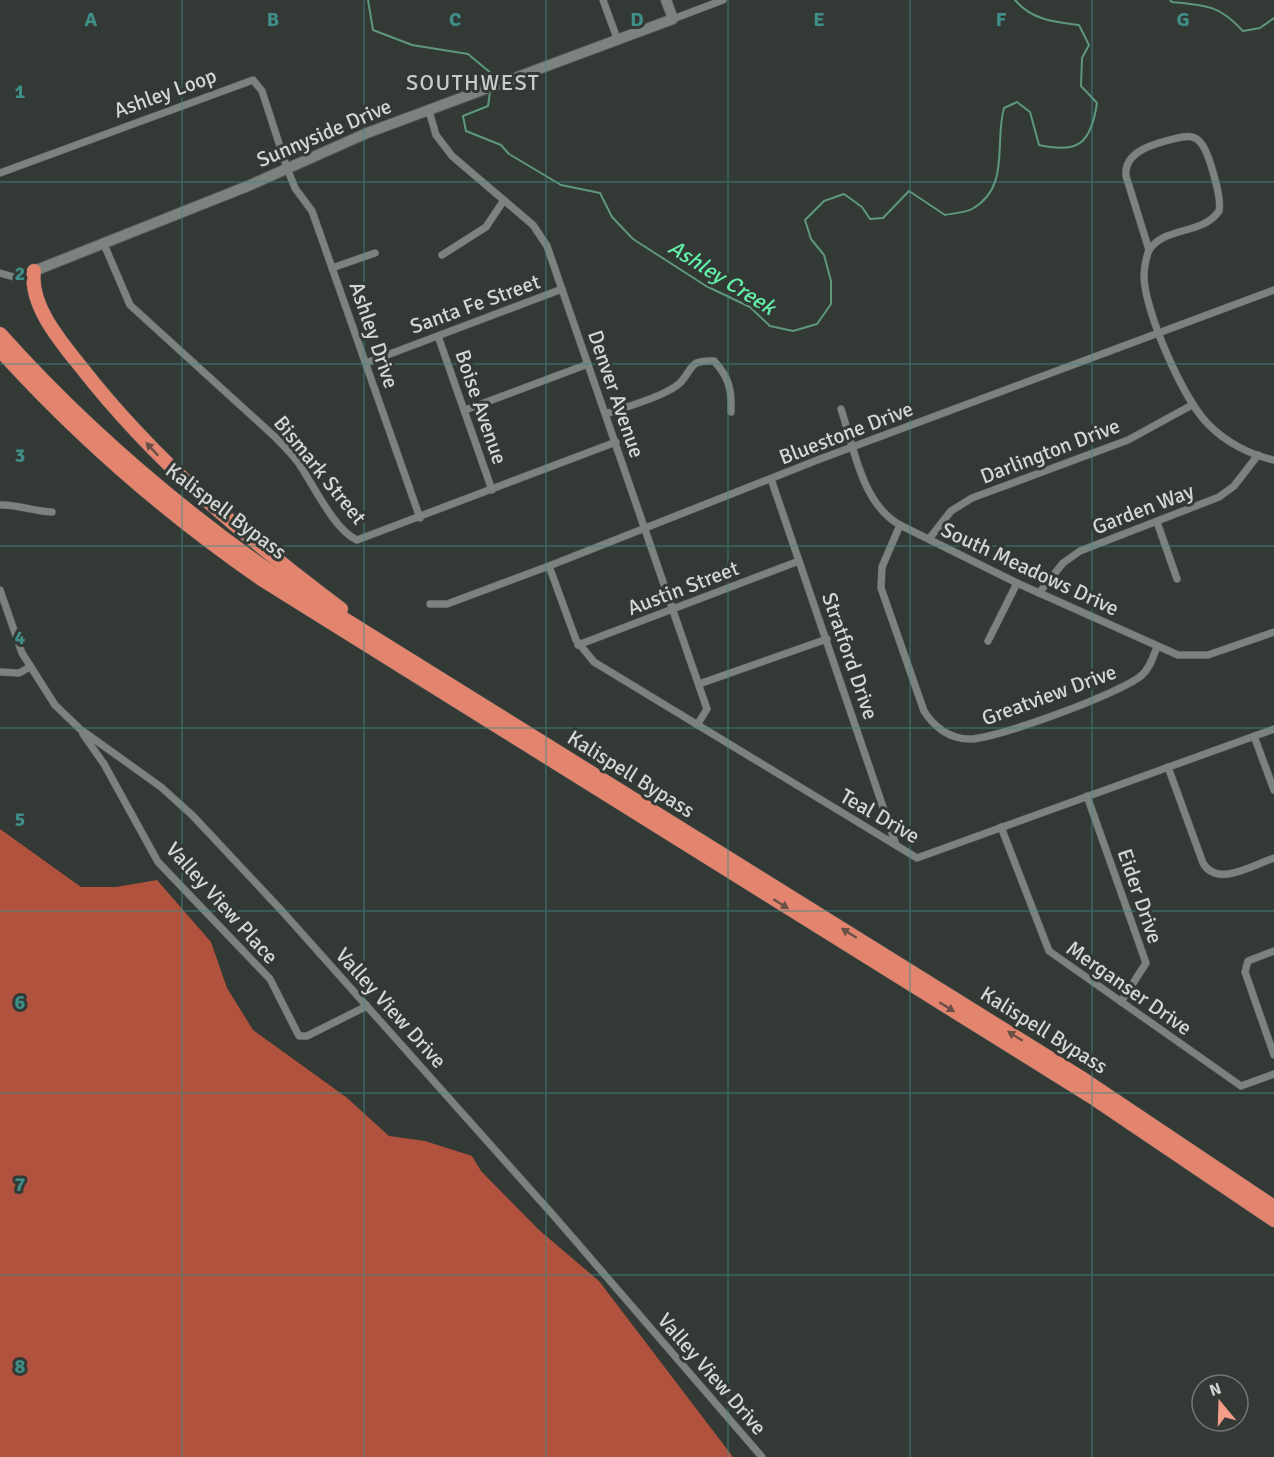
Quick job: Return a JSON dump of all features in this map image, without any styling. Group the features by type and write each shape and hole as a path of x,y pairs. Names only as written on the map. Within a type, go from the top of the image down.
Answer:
{"highway":[{"path":"34,271 34,285 39,300 60,339 151,449 245,536 389,648"},
{"name":"Kalispell Bypass","path":"0,334 77,414 174,500 268,571 1083,1079 1274,1206"},
{"name":"Kalispell Bypass","path":"0,350 62,414 127,474 201,535 263,580 1092,1097 1274,1220"}],"street":[{"path":"603,0 618,41"},
{"path":"666,0 673,19"},
{"name":"Sunnyside Drive","path":"4,275 34,271 196,207 367,134 723,0"},
{"name":"Ashley Loop","path":"0,173 253,80 261,91 287,168"},
{"name":"Denver Avenue","path":"429,111 436,135 452,156 539,232 547,246 707,709 697,725"},
{"path":"1149,250 1126,176 1126,166 1131,156 1141,151 1172,140 1192,137 1203,146 1219,196 1219,211 1207,222 1160,239 1149,250 1145,263 1145,283 1160,331 1192,405 1222,436 1258,455 1274,460"},
{"name":"Ashley Drive","path":"287,168 295,188 312,211 420,518"},
{"path":"442,255 486,227 504,200"},
{"name":"Bismark Street","path":"103,242 130,305 274,436 295,458 338,524 357,540 616,442"},
{"path":"332,268 375,253"},
{"name":"Santa Fe Street","path":"366,363 562,290"},
{"name":"Bluestone Drive","path":"430,604 447,604 854,447 1274,290"},
{"name":"Boise Avenue","path":"438,336 492,490"},
{"path":"606,414 664,392 680,382 690,367 700,360 714,361 723,370 732,391 731,412"},
{"path":"465,410 588,364"},
{"name":"Darlington Drive","path":"929,539 951,511 967,501 1128,440 1192,405"},
{"name":"South Meadows Drive","path":"840,409 876,506 883,514 900,525 1017,583 1178,655 1200,657 1222,652 1274,632"},
{"name":"Garden Way","path":"1039,593 1063,563 1074,555 1219,497 1234,486 1258,455"},
{"name":"Stratford Drive","path":"771,479 896,845"},
{"path":"0,506 19,507 34,512 52,512"},
{"path":"1157,522 1177,579"},
{"name":"Greatview Drive","path":"900,525 882,567 882,595 918,698 928,718 945,732 970,739 988,737 1093,698 1142,675 1157,647"},
{"name":"Austin Street","path":"578,645 799,561"},
{"name":"Teal Drive","path":"549,566 578,645 602,668 917,858 1274,729"},
{"path":"988,641 1017,583"},
{"name":"Valley View Drive","path":"0,590 17,640 30,667 55,705 80,729 172,796 367,1006 554,1216 762,1457"},
{"path":"699,684 826,639"},
{"path":"0,672 19,673 30,667"},
{"name":"Valley View Place","path":"80,729 104,764 158,862 270,980 299,1036 307,1036 367,1006"},
{"path":"1254,736 1274,790"},
{"path":"1168,767 1203,863 1209,872 1216,875 1227,874 1274,858"},
{"name":"Eider Drive","path":"1087,796 1146,963 1121,1002"},
{"name":"Merganser Drive","path":"1001,827 1049,951 1241,1086 1274,1074"},
{"path":"1274,951 1248,961 1245,972 1274,1055"}],"shaded area":[{"path":"0,829 81,887 116,887 157,880 211,942 227,988 253,1030 346,1097 389,1136 425,1141 472,1156 481,1171 539,1230 599,1281 733,1457 0,1457"}],"waterway":[{"name":"Ashley Creek","path":"368,0 373,30 412,45 468,54 492,74 491,84"},
{"name":"Ashley Creek","path":"490,92 488,106 463,116 466,131 501,145 509,154 561,185 600,193 612,217 633,239 706,286 750,307 770,326 793,331 817,324 831,304 831,281 824,255 811,239 805,220 824,201 844,194 862,207 870,219 883,218 909,191 945,215 972,209 984,200 992,189 997,177 1004,108 1017,102 1030,112 1039,145 1064,148 1081,142 1087,136 1097,103 1081,86 1082,58 1089,45 1079,25 1036,16 1015,0"},
{"name":"Ashley Creek","path":"1170,0 1219,11 1243,31 1260,28 1274,18"}],"district":[{"name":"SOUTHWEST","path":"473,82"}]}
